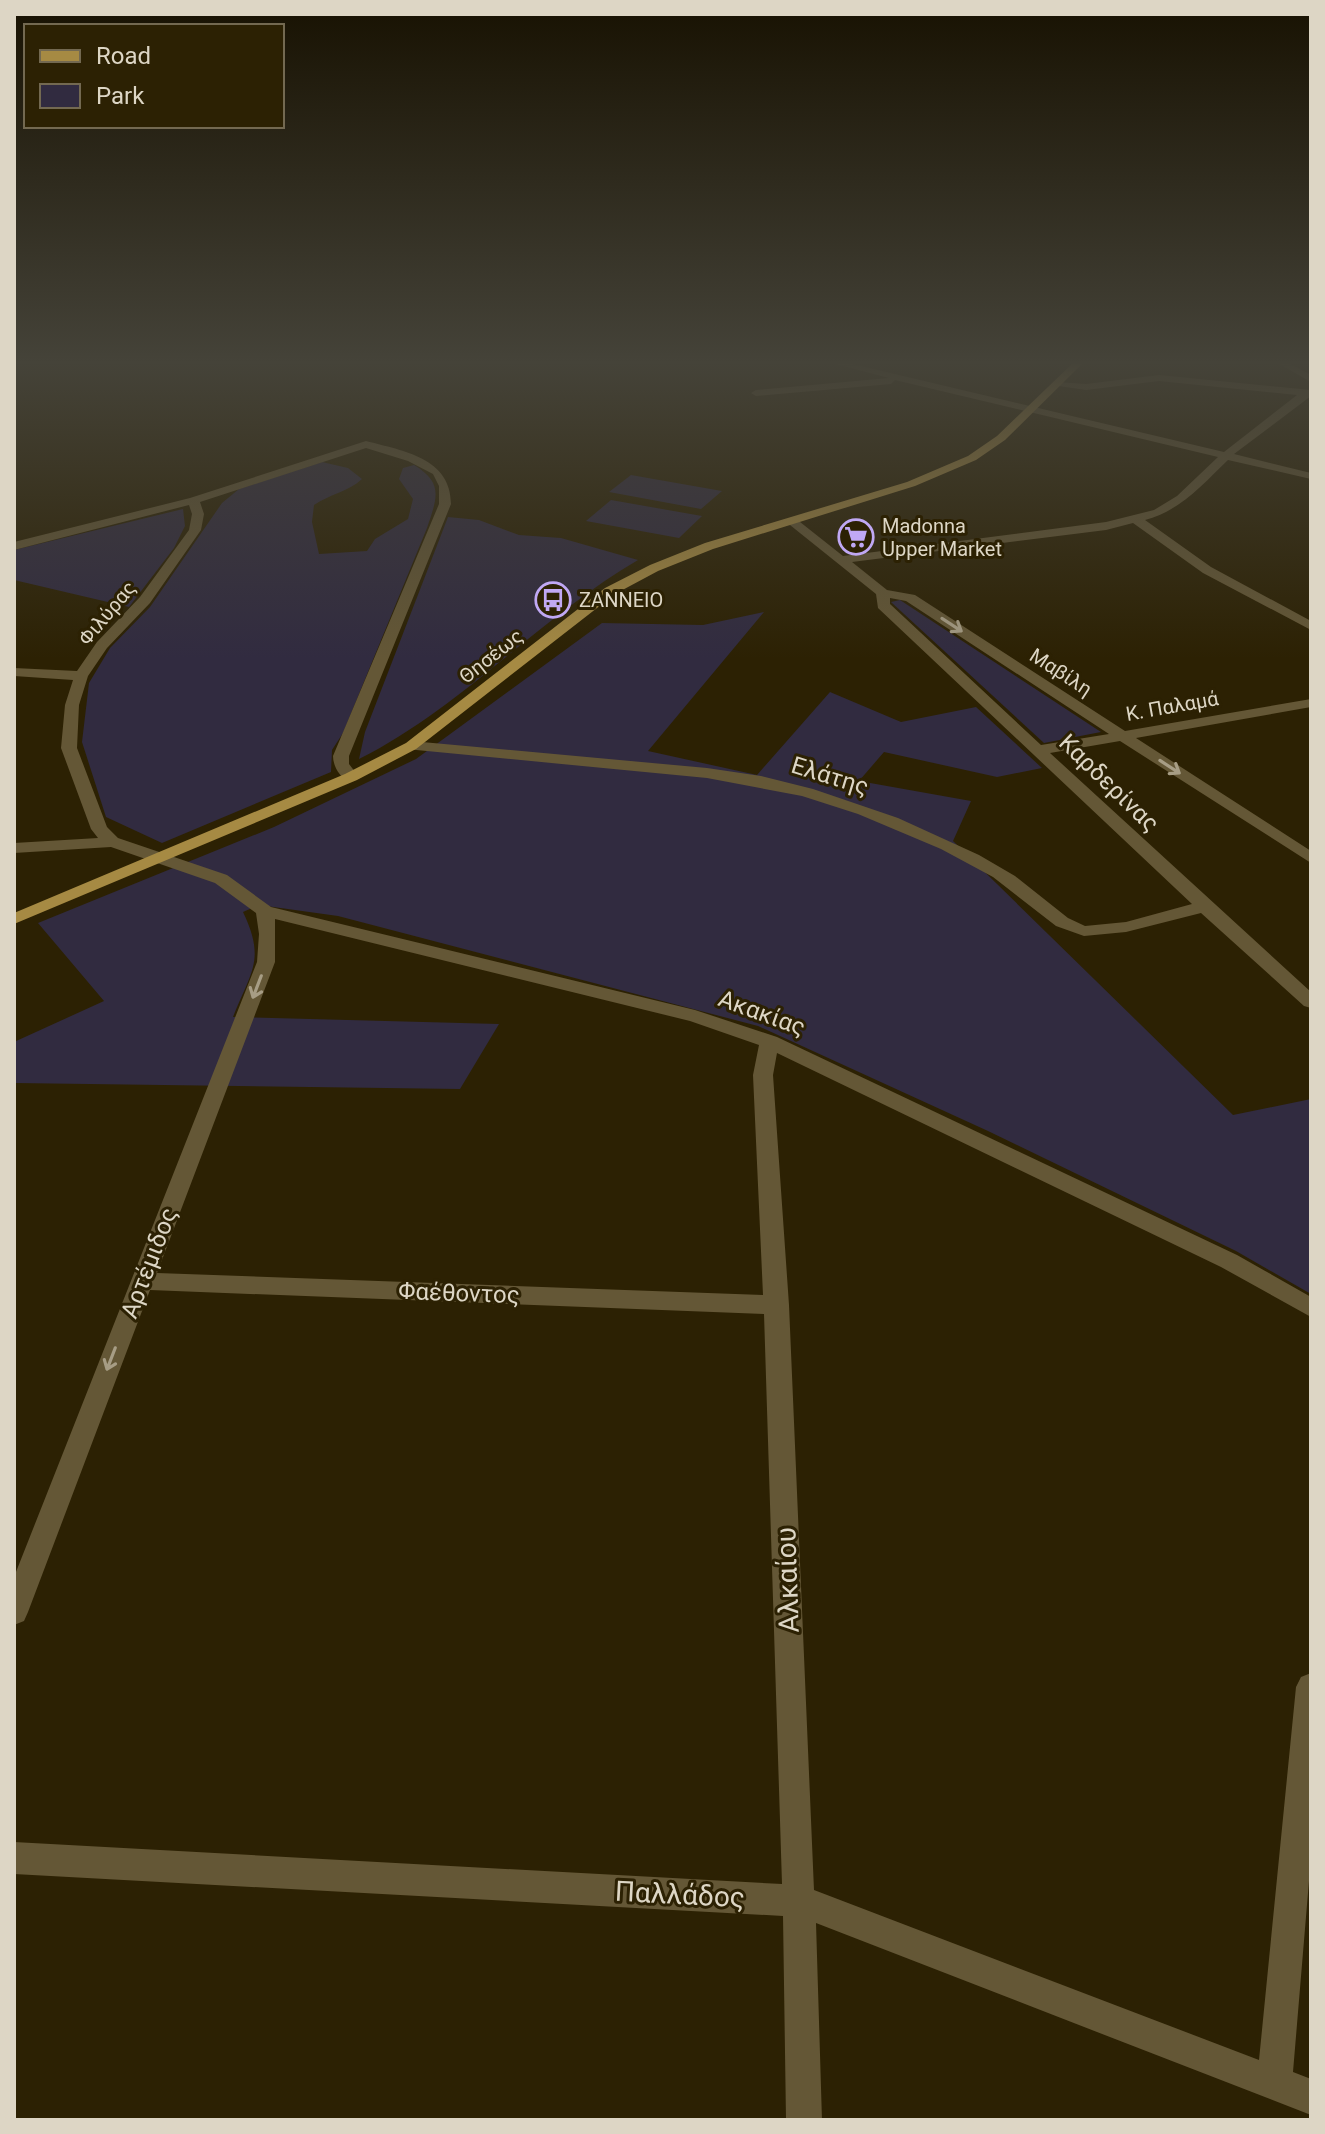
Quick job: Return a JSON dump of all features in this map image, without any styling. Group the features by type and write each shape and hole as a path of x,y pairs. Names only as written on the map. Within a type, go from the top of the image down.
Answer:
{"main road":[{"name":"Θησέως","path":"14,919 351,777 411,746 610,591 654,568 709,546 949,470 964,461"}],"street":[{"path":"14,546 194,500 315,461"},
{"path":"351,777 341,764 341,756 445,504 445,486 437,472 415,461"},
{"path":"840,560 1137,520 1158,513 1181,498 1221,461"},
{"path":"1249,461 1311,476"},
{"name":"Φιλύρας","path":"112,842 99,829 69,748 72,705 81,676 102,645 145,600 195,530 198,514 194,500"},
{"path":"1137,520 1207,570 1311,626"},
{"name":"Μαβίλη","path":"791,521 883,593 910,598 1311,858"},
{"name":"Καρδερίνας","path":"883,593 883,605 1203,907 1311,1002"},
{"path":"14,672 81,676"},
{"name":"Κ. Παλαμά","path":"1040,750 1311,703"},
{"name":"Ελάτης","path":"411,746 726,774 780,785 858,809 938,842 1001,875 1069,925 1083,931 1101,931 1203,907"},
{"path":"14,848 112,842 162,858"},
{"name":"Ακακίας","path":"162,858 221,879 265,911 695,1016 770,1042 1229,1261 1311,1308"},
{"name":"Αρτέμιδος","path":"14,1612 266,962 268,934 265,911"},
{"name":"Αλκαίου","path":"770,1042 763,1075 777,1305 800,1901 804,2120"},
{"name":"Φαέθοντος","path":"141,1281 777,1305"},
{"path":"1274,2084 1311,1687"},
{"name":"Παλλάδος","path":"14,1858 800,1901 1311,2097"}],"green space":[{"path":"322,462 348,468 362,479 314,505 312,522 319,554 367,551 375,539 408,519 413,499 399,479 403,468 414,465 424,472 436,492 427,528 343,733 332,750 331,772 162,843 106,817 82,742 89,683 110,648 150,607 222,503 239,489"},
{"path":"631,475 722,491 701,509 609,492"},
{"path":"611,500 702,516 679,538 586,521"},
{"path":"183,509 185,526 174,548 129,607 14,580 14,550"},
{"path":"448,517 479,520 519,535 561,538 638,560 567,608 432,714 359,759 365,732"},
{"path":"900,600 1101,732 1044,743 891,602"},
{"path":"764,612 648,751 757,775 830,692 901,722 976,707 1042,768 997,777 884,752 859,781 971,801 953,841 1233,1115 1311,1099 1311,1294 1236,1251 988,1131 758,1026 338,916 259,905 243,912 255,954 250,976 233,1017 499,1024 460,1089 14,1083 14,1042 104,1001 38,923 274,827 416,759 602,623 703,625"}],"place":[{"name":"Madonna Upper Market","path":"856,537"},
{"name":"ΖΑΝΝΕΙΟ","path":"553,600"}]}
